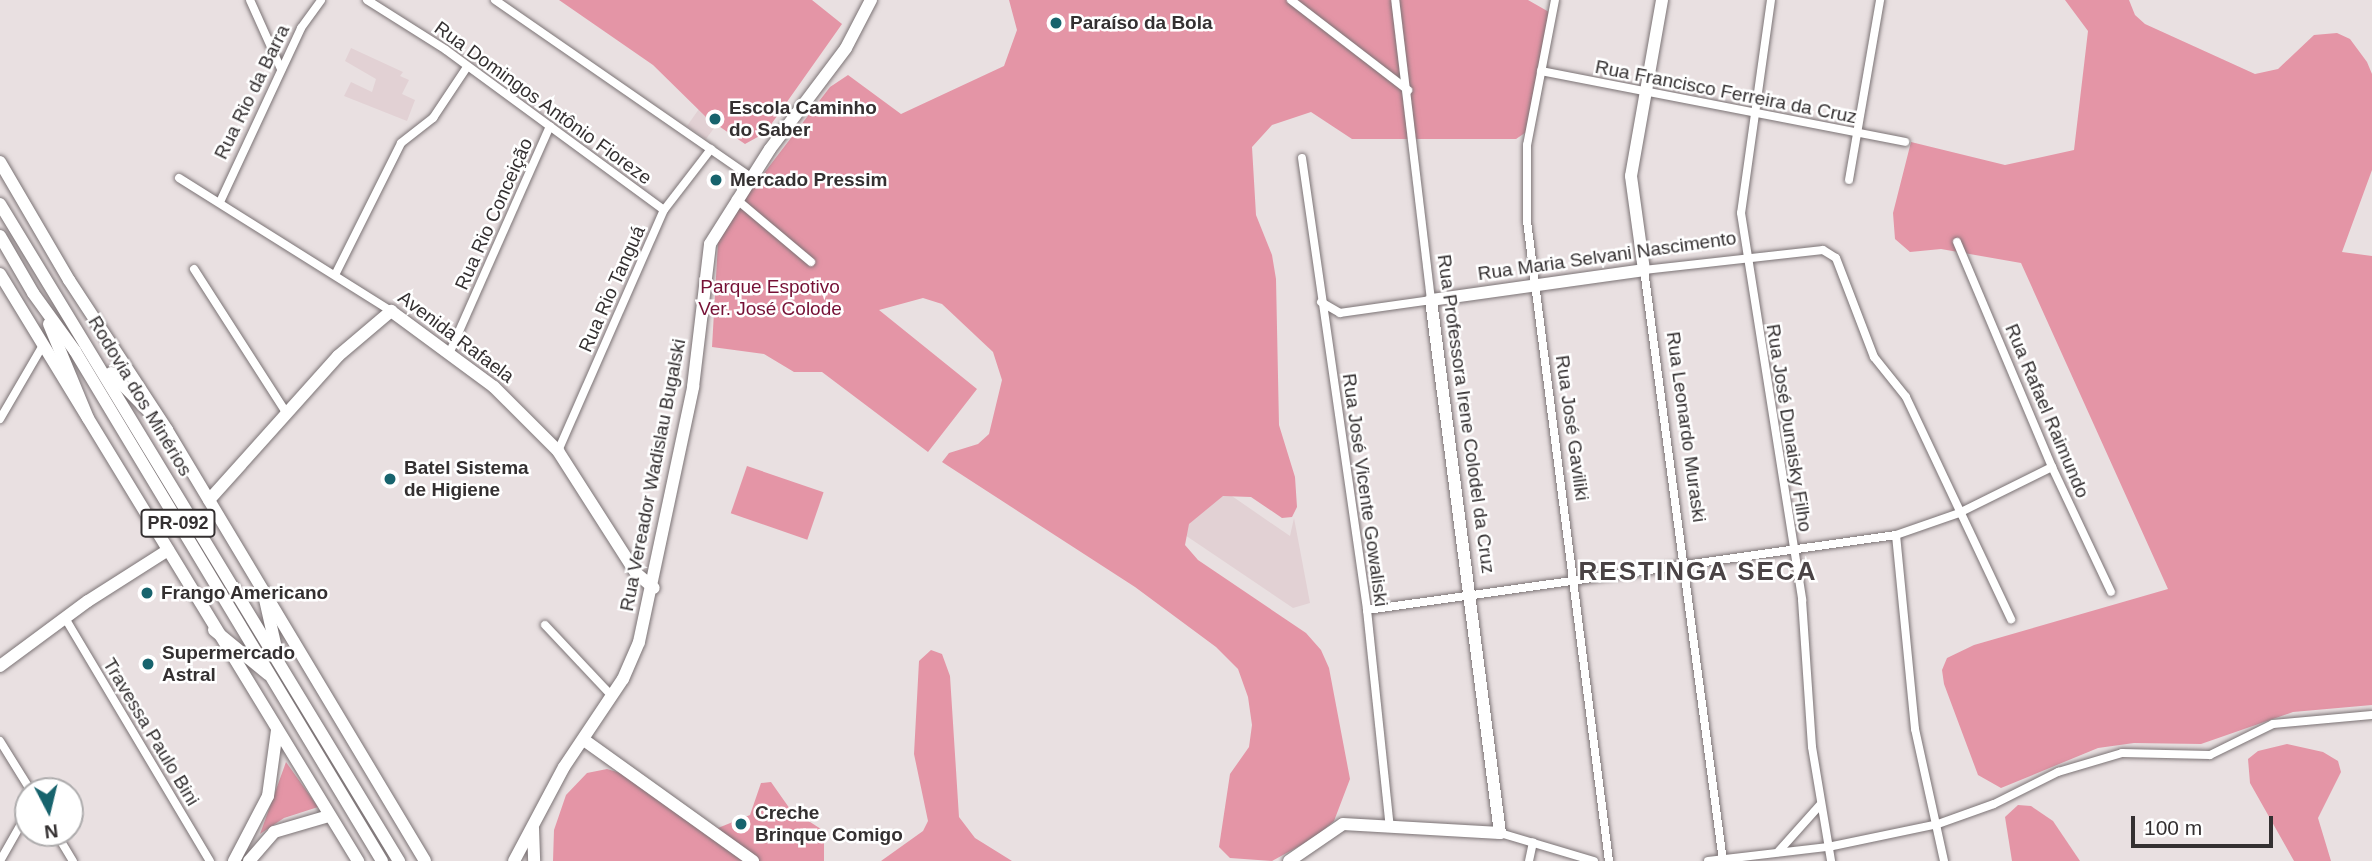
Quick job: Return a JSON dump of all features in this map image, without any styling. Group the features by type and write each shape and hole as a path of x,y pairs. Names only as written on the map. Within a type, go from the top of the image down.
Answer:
{"main road":[{"name":"Rua Vereador Wadislau Bugalski","path":"533,824 612,696 639,642 653,588 693,387 710,244 751,177 846,48 871,0"},
{"name":"Rua Leonardo Muraski","path":"1644,270 1631,176 1662,0"},
{"path":"0,162 69,280 167,430 423,860"},
{"name":"Rodovia dos Minérios","path":"0,204 98,360 279,676"},
{"name":"Rodovia dos Minérios","path":"0,236 33,293 75,351 325,749 399,861"},
{"name":"Rua Maria Selvani Nascimento","path":"1431,300 1644,270"},
{"path":"0,274 214,630 358,861"},
{"path":"33,293 88,418"},
{"name":"Rua Professora Irene Colodel da Cruz","path":"1431,300 1500,832"},
{"name":"Avenida Rafaela","path":"391,311 494,387 558,451 636,573 653,588"},
{"path":"209,500 338,356 391,311"},
{"path":"98,360 167,430"},
{"path":"0,666 65,618 168,550"},
{"path":"264,595 279,676"},
{"path":"214,630 279,676"},
{"path":"234,861 268,796 277,730"},
{"path":"584,740 754,861"},
{"name":"Rodovia dos Minérios","path":"325,749 382,861"},
{"path":"249,861 274,831 329,816"},
{"path":"513,861 533,824"},
{"path":"533,824 534,861"},
{"path":"1289,861 1343,824 1500,832"}],"street":[{"path":"250,0 281,69"},
{"name":"Rua Rio da Barra","path":"219,202 301,28 321,0"},
{"name":"Rua Domingos Antônio Fioreze","path":"367,0 467,67 664,210"},
{"path":"495,0 751,177"},
{"path":"1291,0 1408,90"},
{"name":"Rua Professora Irene Colodel da Cruz","path":"1395,0 1408,90 1431,300"},
{"name":"Rua José Gaviliki","path":"1555,0 1527,145 1527,221 1577,581 1609,861"},
{"name":"Rua José Dunaisky Filho","path":"1771,0 1752,112 1741,213 1802,600 1820,805 1831,861"},
{"path":"1849,180 1880,0"},
{"path":"336,273 401,143 433,118 467,67"},
{"name":"Rua Francisco Ferreira da Cruz","path":"1541,72 1905,142"},
{"name":"Rua Rio Conceição","path":"449,354 550,126"},
{"name":"Rua Rio Tanguá","path":"558,451 664,210 711,149"},
{"name":"Rua José Vicente Gowaliski","path":"1302,158 1367,610 1390,828"},
{"name":"Avenida Rafaela","path":"179,178 336,273 391,311"},
{"path":"736,199 811,262"},
{"name":"Rua Rafael Raimundo","path":"1957,242 2052,467 2111,592"},
{"name":"Rua Maria Selvani Nascimento","path":"1644,270 1746,255 1823,250 1836,258 1874,357 1906,397 2011,620"},
{"path":"194,269 286,414"},
{"name":"Rua Leonardo Muraski","path":"1644,270 1687,564 1723,860"},
{"name":"Rua Maria Selvani Nascimento","path":"1321,302 1340,313 1431,300"},
{"path":"0,419 43,345"},
{"path":"1367,610 1896,535 1959,513 2052,467"},
{"path":"1896,535 1915,729 1944,861"},
{"name":"Travessa Paulo Bini","path":"65,618 210,861"},
{"path":"545,625 612,696"},
{"path":"1708,861 1828,847 1938,824 1994,804 2058,772 2122,753 2210,755 2273,724 2372,715"},
{"path":"0,741 22,777"},
{"path":"1778,853 1820,805"},
{"path":"1500,832 1594,861"},
{"path":"0,861 14,836"},
{"path":"1529,861 1532,842"}],"shaded area":[{"path":"351,48 403,72 400,76 409,80 402,94 415,100 407,121 344,96 351,82 372,92 376,79 345,61"},
{"name":"Escola Caminho do Saber","path":"706,99 720,120 706,139 687,126"},
{"path":"1226,492 1290,536 1294,518 1310,603 1293,608 1179,531"}],"green space":[{"path":"559,0 812,0 842,24 765,133 745,144 707,118 653,65"},
{"name":"Parque Espotivo Ver. José Colode","path":"1009,0 1528,0 1549,12 1528,131 1516,139 1352,139 1311,112 1272,125 1252,147 1256,215 1272,255 1276,279 1279,425 1295,477 1297,507 1292,517 1282,518 1251,497 1223,496 1189,524 1185,545 1198,560 1306,633 1321,650 1329,668 1350,779 1334,821 1314,838 1272,861 1230,858 1219,847 1230,774 1249,747 1252,725 1248,697 1238,669 1216,647 1135,587 942,462 949,453 978,444 989,434 1002,380 993,352 942,304 923,298 879,310 977,389 928,452 822,372 794,372 764,354 712,347 718,242 748,194 830,87 848,75 901,114 1004,66 1017,30"},
{"path":"2065,0 2129,0 2135,15 2145,24 2255,74 2278,69 2314,35 2337,33 2350,39 2367,62 2372,74 2372,170 2342,252 2372,256 2372,705 2293,712 2201,744 2134,743 2098,748 2001,788 1978,775 1944,684 1942,670 1947,658 1974,645 2168,589 2021,263 1941,249 1910,252 1895,239 1893,213 1911,142 2005,165 2074,150 2088,31"},
{"path":"747,466 824,492 807,540 731,513"},
{"path":"931,650 942,654 950,676 959,817 975,838 1012,861 881,861 923,831 928,821 914,754 919,661"},
{"path":"2287,744 2323,752 2338,761 2341,772 2318,818 2331,861 2294,861 2250,783 2248,759 2258,751"},
{"path":"286,762 318,807 284,818 260,834"},
{"path":"607,769 627,775 718,828 750,815 761,783 771,782 790,809 824,831 824,861 553,861 554,830 566,795 587,773"},
{"path":"2018,805 2031,806 2053,821 2080,861 2012,861 2005,817"}],"place":[{"name":"Paraíso da Bola","path":"1056,23"},
{"name":"Escola Caminho do Saber","path":"715,119"},
{"name":"Mercado Pressim","path":"716,180"},
{"name":"Batel Sistema de Higiene","path":"390,479"},
{"name":"Frango Americano","path":"147,593"},
{"name":"Supermercado Astral","path":"148,664"},
{"name":"Creche Brinque Comigo","path":"741,824"}],"district":[{"name":"RESTINGA SECA","path":"1698,572"}]}
